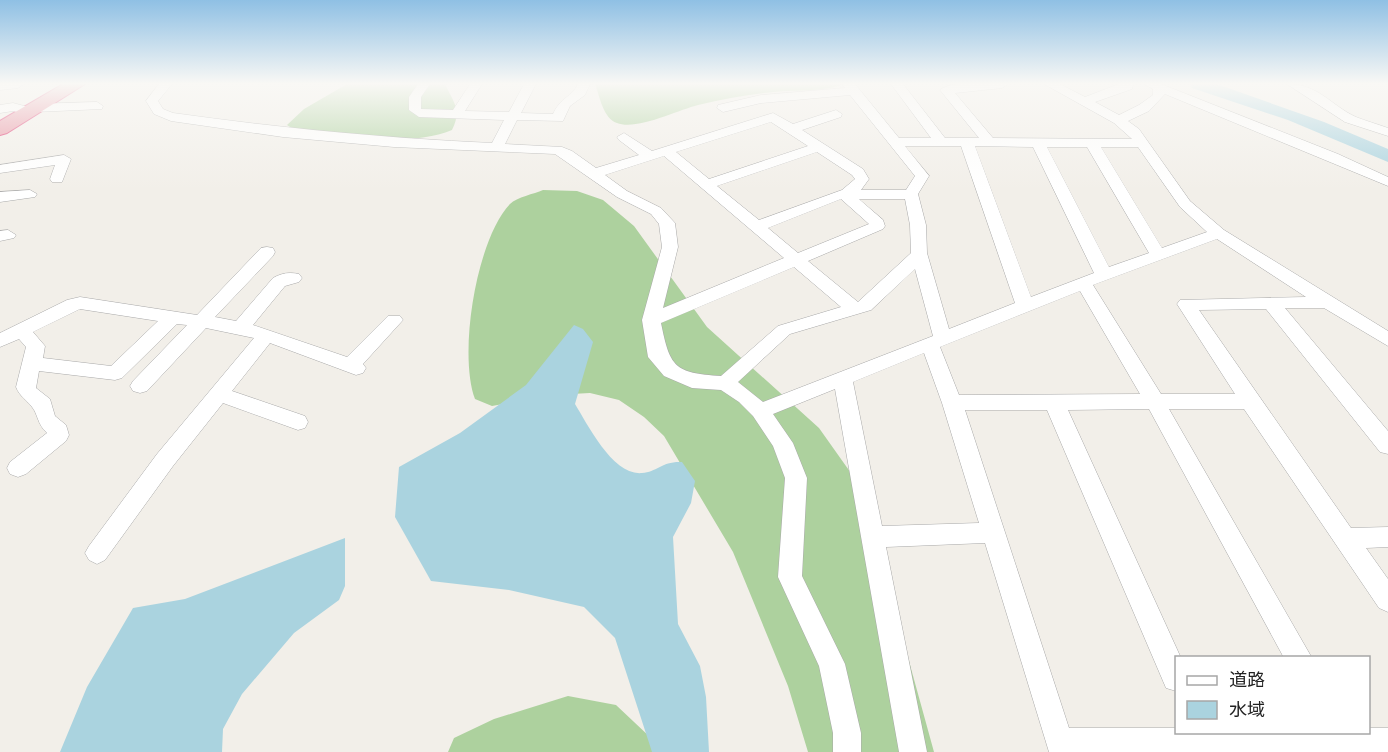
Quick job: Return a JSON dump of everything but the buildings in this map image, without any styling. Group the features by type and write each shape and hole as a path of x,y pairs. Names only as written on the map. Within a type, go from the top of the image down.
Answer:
{"highway":[{"path":"0,130 17,119"}],"street":[{"path":"186,119 283,133 394,143 557,150 567,154 622,194 656,211 667,224 670,247 651,320 658,357 671,371 692,381 725,383 747,397 760,411 782,443 796,478 790,577 832,664 847,733 847,752"},
{"path":"496,148 511,119"},
{"path":"593,174 767,119"},
{"path":"756,227 845,195 862,179 861,167 818,147 776,119"},
{"path":"791,129 821,119"},
{"path":"876,119 922,176 911,194 918,225 919,253 937,342 952,403 992,533 1062,747 1205,742 1388,742"},
{"path":"924,119 941,142"},
{"path":"970,119 990,143"},
{"path":"1237,119 1333,157 1388,182"},
{"path":"1350,119 1388,132"},
{"path":"1119,120 1142,143 1185,204 1218,233 1388,340"},
{"path":"624,137 650,156"},
{"path":"894,142 1142,143"},
{"path":"967,143 1025,306"},
{"path":"1038,143 1104,275"},
{"path":"1092,143 1158,255"},
{"path":"707,185 818,147"},
{"path":"666,152 855,309"},
{"path":"0,169 64,159 57,179"},
{"path":"0,197 30,194"},
{"path":"845,195 911,194"},
{"path":"651,320 877,226 877,223 845,195"},
{"path":"760,411 1104,275 1218,233"},
{"path":"140,386 267,252"},
{"path":"725,383 784,330 865,306 915,260 919,253"},
{"path":"240,328 279,282 285,278 293,278"},
{"path":"1084,284 1155,402 1298,656"},
{"path":"1326,302 1186,304 1250,402 1388,600"},
{"path":"0,341 22,332 73,304 80,303 240,328 266,335 353,367 394,320"},
{"path":"1272,304 1388,446"},
{"path":"33,364 116,373 173,317"},
{"path":"18,468 59,435 44,417 43,404 29,396 25,388 36,346 22,332"},
{"path":"97,553 165,460 266,335"},
{"path":"126,363 156,367"},
{"path":"843,380 913,752"},
{"path":"219,394 298,422"},
{"path":"1054,402 1175,676"},
{"path":"952,403 1250,402"},
{"path":"872,537 992,533"},
{"path":"1346,538 1388,537"}],"green space":[{"path":"293,119 456,119 452,130 414,139 353,137 293,129 287,125"},
{"path":"611,119 657,119 625,125"},
{"path":"543,190 577,191 603,200 634,226 707,327 819,428 875,507 885,574 934,752 808,752 788,686 733,552 664,436 644,417 619,400 590,393 553,395 492,406 475,399 470,379 470,327 473,298 488,243 498,221 510,204"},
{"path":"568,696 616,705 651,738 656,752 448,752 454,738 494,719"}],"water":[{"path":"574,325 583,329 593,342 575,404 602,448 611,458 631,472 642,473 669,463 682,462 695,481 691,503 673,537 678,624 700,666 706,697 709,752 652,752 615,638 584,607 509,590 431,581 395,517 399,467 460,433 526,385"},
{"path":"345,538 345,586 339,600 294,633 242,694 223,729 222,752 60,752 87,687 133,608 185,599"}],"waterway":[{"path":"1300,119 1388,156"}]}
